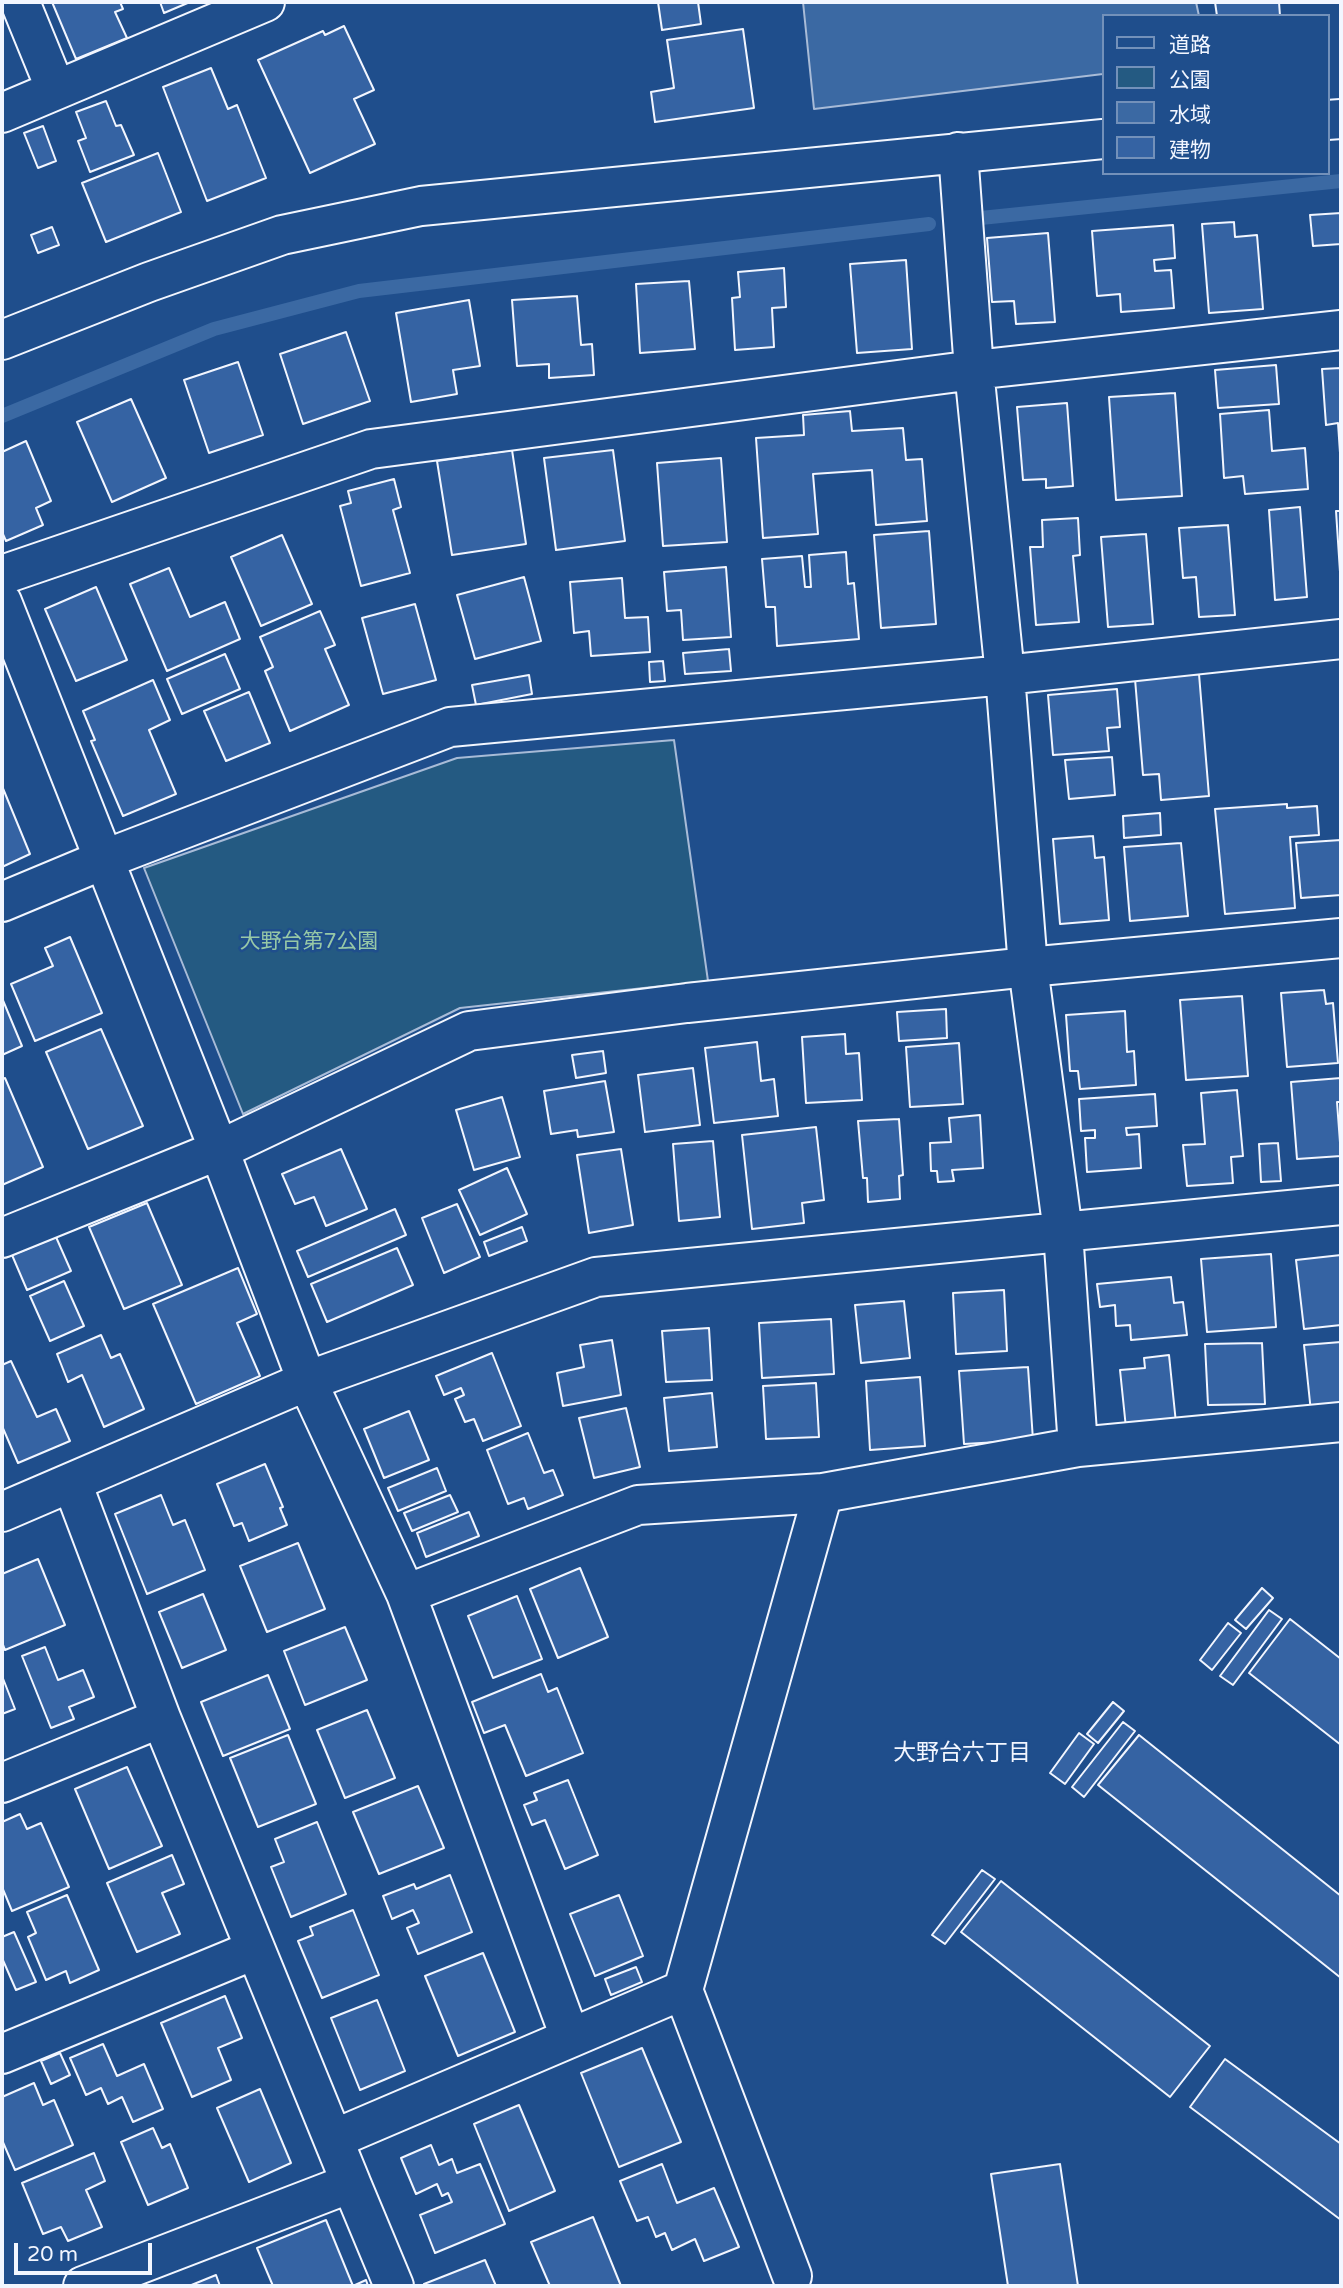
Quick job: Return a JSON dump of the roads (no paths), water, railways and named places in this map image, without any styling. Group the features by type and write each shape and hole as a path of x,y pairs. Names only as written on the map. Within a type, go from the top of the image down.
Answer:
{"street":[{"path":"20,2 56,90"},
{"path":"2,113 265,2"},
{"path":"2,340 149,282 282,235 421,206 1102,139"},
{"path":"958,152 974,370 1005,675 1028,967 1063,1232 1078,1447"},
{"path":"2,575 371,449 974,370 1341,330"},
{"path":"2,602 219,1150 307,1381 406,1594 570,2037"},
{"path":"2,902 105,859 450,727 1005,675 1341,639"},
{"path":"2,1238 219,1150 469,1031 687,1003 1341,938"},
{"path":"2,1512 307,1381 596,1277 1341,1205"},
{"path":"406,1594 638,1505 823,1493 1078,1447 1341,1422"},
{"path":"72,1483 161,1718 254,1950 394,2286"},
{"path":"784,2283 682,1990 823,1493"},
{"path":"2,1783 161,1718"},
{"path":"2,2054 254,1950"},
{"path":"334,2140 682,1990"},
{"path":"83,2286 351,2183"}],"water":[{"path":"803,2 1196,2 1199,14 1102,14 1102,74 814,109"}],"waterway":[{"path":"971,219 1341,181"},
{"path":"2,416 214,329 359,291 929,224"}],"district":[{"name":"大野台六丁目","path":"962,1754"}],"park label":[{"name":"大野台第7公園","path":"309,942"}]}
